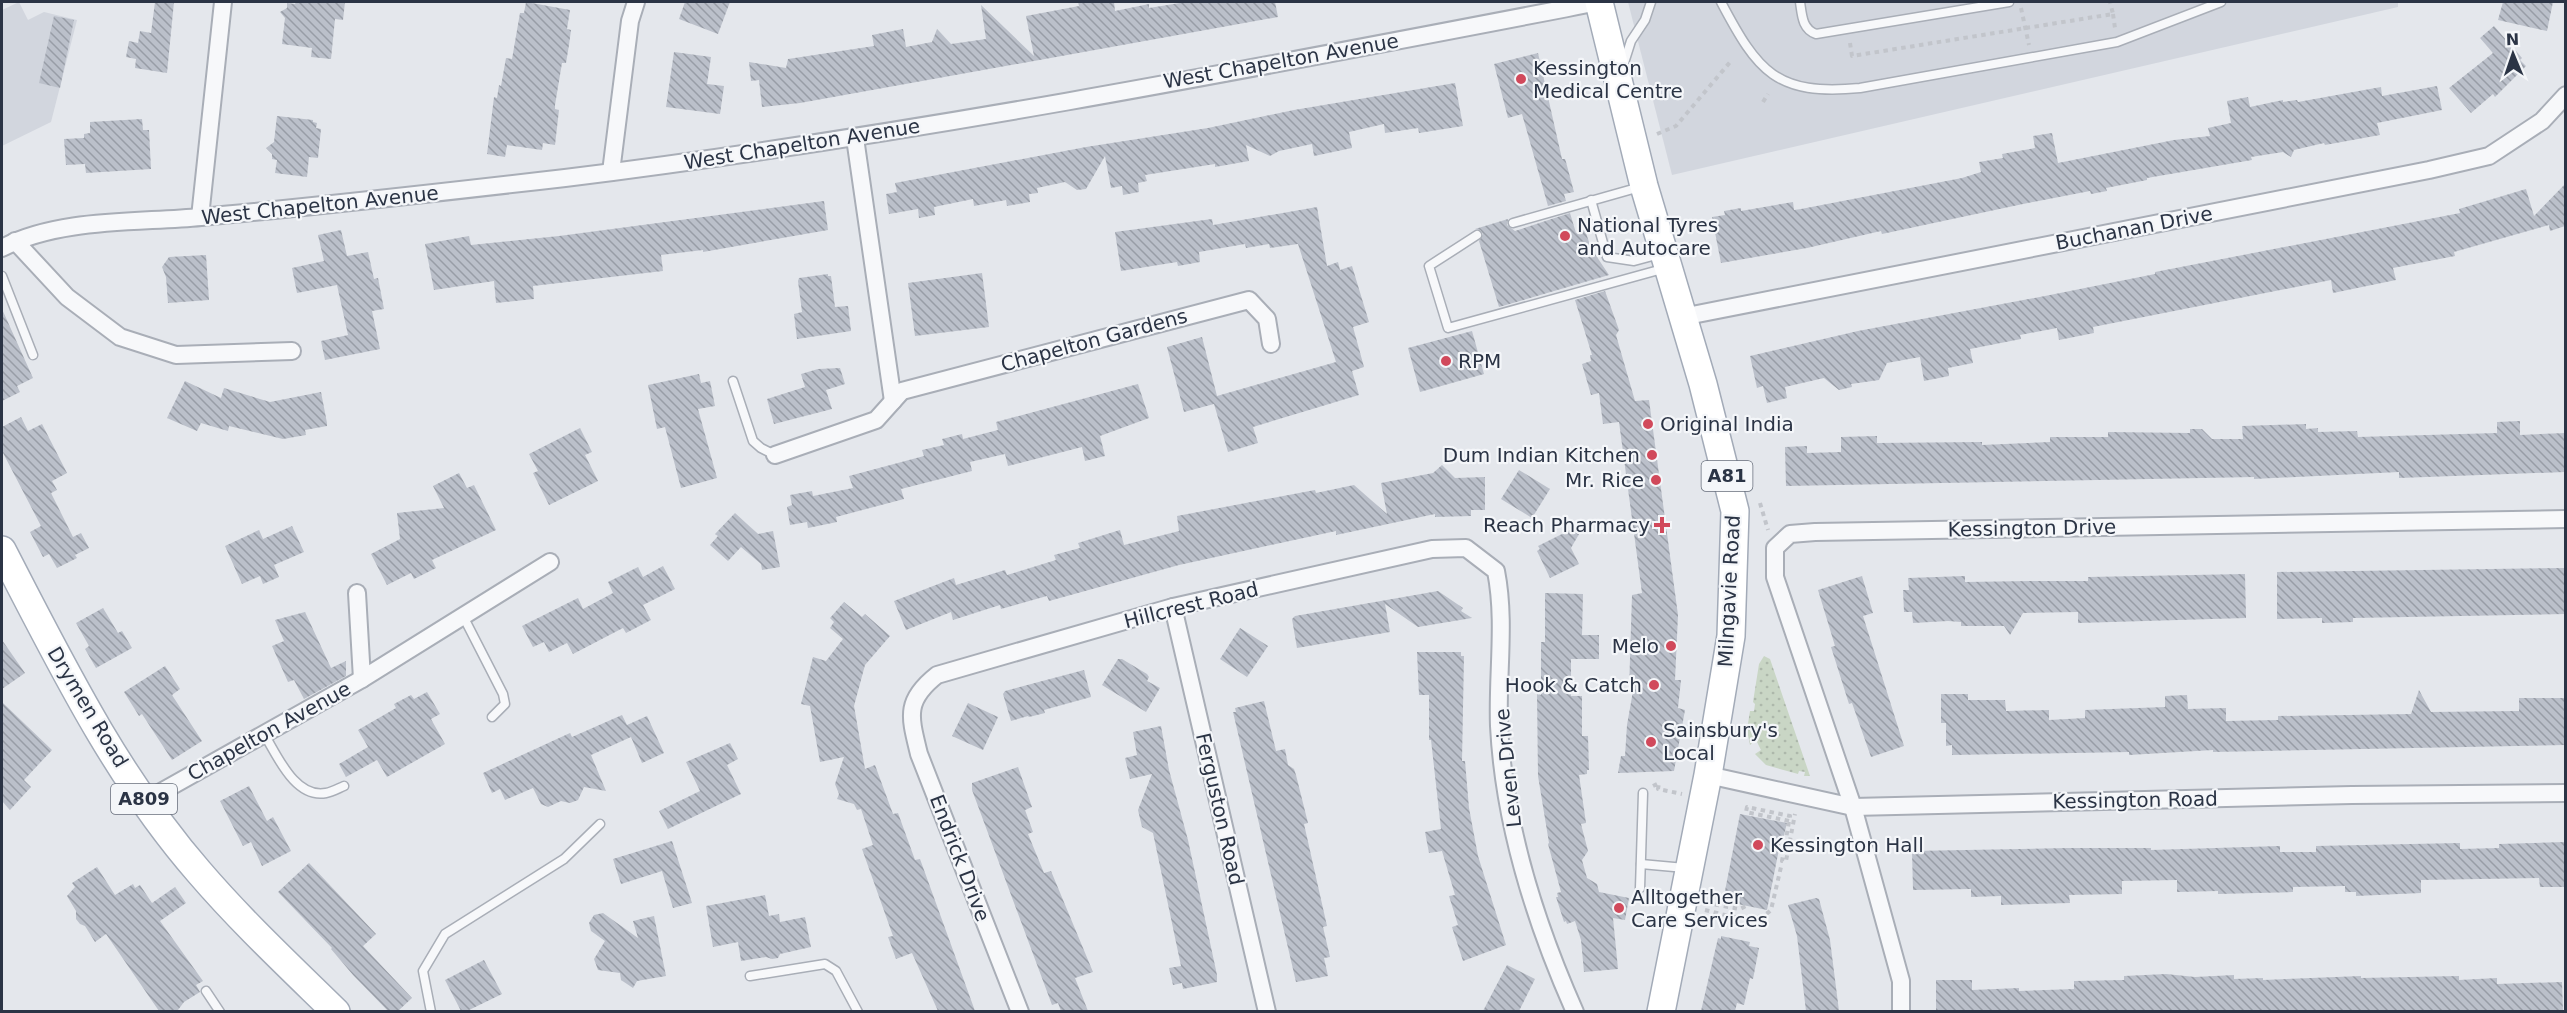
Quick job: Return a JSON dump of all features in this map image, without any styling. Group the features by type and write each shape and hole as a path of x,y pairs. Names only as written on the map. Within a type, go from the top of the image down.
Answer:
{"main road":[{"name":"Milngavie Road","path":"1600,2 1644,186 1702,384 1735,512 1731,636 1708,775 1661,1011"},
{"name":"Drymen Road","path":"2,550 51,644 145,801 198,871 272,949 336,1011"}],"street":[{"path":"200,217 223,2"},
{"path":"611,172 630,21 636,2"},
{"name":"West Chapelton Avenue","path":"8,245 62,228 200,217 452,191 611,172 855,138 1600,2"},
{"name":"Buchanan Drive","path":"1683,317 2418,173 2489,156 2542,121 2565,95"},
{"path":"855,138 893,401"},
{"path":"8,245 67,297 120,337 176,355 292,351"},
{"name":"Chapelton Gardens","path":"775,455 876,420 902,391 1249,300 1267,319 1271,344"},
{"name":"Kessington Drive","path":"1901,1011 1901,981 1853,807 1775,577 1775,548 1790,534 2565,519"},
{"name":"Hillcrest Road","path":"913,701 925,685 938,675 1173,607 1432,549 1466,548 1480,558"},
{"name":"Leven Drive","path":"1480,558 1496,571 1501,595 1499,726 1509,813 1533,904 1557,972 1575,1011"},
{"name":"Chapelton Avenue","path":"145,801 362,680 550,562"},
{"name":"Chapelton Avenue","path":"357,593 362,680"},
{"name":"Ferguston Road","path":"1173,607 1268,1011"},
{"name":"Endrick Drive","path":"913,701 912,725 919,754 1020,1011"},
{"name":"Kessington Road","path":"1708,775 1853,807 2352,795 2565,793"}],"lane":[{"path":"1619,78 1631,41 1645,20 1651,2"},
{"path":"1721,2 1754,58 1764,68 1793,85 1812,89 1860,88 2117,42 2168,20 2220,2"},
{"path":"1800,2 1804,25 1808,32 1816,34 2009,2"},
{"path":"1513,223 1644,186"},
{"path":"1591,200 1606,257 1634,261 1666,260"},
{"path":"1477,235 1429,266 1448,328 1666,260"},
{"path":"2,276 33,355"},
{"path":"733,381 753,441 775,455"},
{"path":"463,616 503,694 505,704 492,717"},
{"path":"264,734 283,768 304,789 324,794 344,786"},
{"path":"1640,888 1643,793"},
{"path":"431,1011 423,971 445,934 564,859 600,824"},
{"path":"1641,864 1688,869"},
{"path":"750,976 825,964 836,970 858,1011"},
{"path":"206,991 220,1011"}],"path":[{"path":"2020,2 2031,57"},
{"path":"1847,29 1852,57 2113,14 2110,2"},
{"path":"1657,134 1676,126 1731,61"},
{"path":"1763,102 1768,94"},
{"path":"1754,500 1760,503 1769,537"},
{"path":"1792,820 1763,817 1746,812 1748,807 1790,816 1792,820 1786,861 1782,861 1792,820"},
{"path":"1702,909 1746,918 1767,914 1771,910 1780,867 1778,867"},
{"path":"1704,902 1740,909 1746,906"}],"shaded area":[{"path":"19,2 28,20 44,12 77,20 51,122 2,146 2,10"},
{"path":"1628,2 2398,2 2398,7 1672,175"}],"green space":[{"path":"1764,656 1770,659 1810,776 1804,776 1805,772 1799,771 1798,774 1766,765 1755,754 1761,750 1756,740 1750,745 1747,730 1750,711 1754,711 1753,702 1759,664"}],"building":[{"path":"155,2 174,2 167,73 135,68 136,59 126,57 129,41 138,43 140,31 151,33"},
{"path":"296,2 345,2 343,20 335,19 331,59 311,57 312,48 282,44 285,18 280,12 287,8 287,3 295,4"},
{"path":"526,2 570,10 567,29 571,30 569,45 566,63 562,63 555,105 555,109 559,110 555,145 543,143 542,150 507,145 505,157 487,154 494,97 497,98 499,85 501,86 506,58 512,59 520,13 524,13"},
{"path":"685,2 730,2 718,34 679,19"},
{"path":"1078,2 1114,2 1115,11 1149,4 1149,8 1186,2 1275,2 1278,17 800,103 762,107 759,80 751,81 749,62 786,68 788,59 874,46 872,35 903,29 906,47 932,42 937,29 951,44 986,39 981,5 1034,56 1026,16 1079,6"},
{"path":"2503,2 2553,2 2547,31 2498,20"},
{"path":"54,16 74,20 60,88 39,83"},
{"path":"2494,26 2522,58 2520,60 2526,66 2495,97 2493,94 2471,113 2449,88 2493,53 2480,38"},
{"path":"674,52 711,57 707,84 724,86 720,114 666,107"},
{"path":"1538,53 1562,159 1565,159 1574,192 1564,194 1566,201 1548,206 1522,114 1508,118 1494,64"},
{"path":"1455,83 1463,126 1419,133 1418,128 1385,133 1384,124 1349,132 1352,148 1314,156 1312,144 1279,151 1270,156 1246,145 1249,161 1145,175 1147,181 1138,183 1139,192 1123,195 1122,186 1111,188 1105,156 1086,189 1077,190 1065,182 1037,188 1038,193 1029,194 1030,202 1007,206 1006,200 974,206 973,199 934,207 935,215 919,218 918,209 889,214 886,194 897,192 895,183 1086,147 1208,128 1294,110"},
{"path":"2437,86 2442,110 2377,123 2380,135 2294,150 2291,157 2283,152 2251,157 2252,160 2147,178 2147,180 2106,188 2107,191 2091,194 2090,191 1882,234 1881,231 1807,248 1721,263 1712,217 1725,215 1724,211 1741,208 1741,211 1793,202 1794,210 1962,178 1981,172 1979,162 2003,158 2002,154 2035,148 2033,136 2052,133 2058,163 2174,140 2210,136 2208,128 2231,123 2227,101 2248,97 2250,107 2283,100 2283,102 2297,100 2298,102 2381,87 2382,96"},
{"path":"277,116 313,120 317,123 316,128 321,129 318,158 309,157 307,177 275,173 277,160 272,159 272,154 266,148 274,142"},
{"path":"142,119 143,130 149,130 151,169 86,173 85,164 66,165 64,139 84,138 84,134 90,133 90,122"},
{"path":"2565,184 2565,226 2550,231 2549,225 2454,252 2455,256 2393,268 2396,280 2333,293 2331,280 2093,327 2094,333 2059,340 2057,328 2020,335 2021,339 1970,349 1973,363 1948,368 1949,376 1924,381 1920,357 1887,363 1879,380 1851,384 1852,387 1839,390 1824,378 1785,387 1787,398 1767,403 1763,386 1757,388 1750,356 1858,331 2460,213 2459,209 2526,189 2534,216"},
{"path":"824,201 828,230 703,252 703,250 661,255 663,271 533,286 534,299 496,303 494,281 434,290 425,244 469,236 471,245 559,236"},
{"path":"1317,207 1327,266 1338,262 1340,270 1352,266 1369,322 1353,327 1364,367 1352,371 1359,395 1253,427 1258,443 1228,452 1214,404 1184,412 1167,347 1202,337 1217,396 1336,362 1298,244 1270,248 1269,244 1246,248 1245,244 1199,252 1200,262 1178,266 1177,262 1121,271 1115,232 1212,219 1213,225"},
{"path":"1570,213 1576,233 1585,230 1591,248 1609,275 1499,307 1479,241 1483,234 1480,230 1475,229 1508,219 1507,225 1515,231"},
{"path":"341,230 347,256 368,252 374,279 378,278 384,309 372,311 380,349 325,360 321,341 348,335 337,285 297,293 292,268 324,261 318,235"},
{"path":"206,255 209,300 168,303 166,277 162,267 169,257"},
{"path":"982,273 989,327 915,336 908,283"},
{"path":"828,274 831,276 835,307 848,306 851,331 797,339 794,314 802,312 799,278"},
{"path":"1605,291 1619,330 1616,335 1635,401 1649,400 1678,615 1675,680 1681,680 1678,708 1685,710 1674,771 1618,773 1621,756 1625,756 1627,725 1633,691 1629,690 1632,595 1642,593 1619,422 1603,424 1599,393 1591,395 1582,364 1591,361 1590,355 1592,355 1575,300"},
{"path":"2,309 33,378 17,386 20,392 2,401"},
{"name":"RPM","path":"1472,331 1484,374 1420,392 1408,348"},
{"path":"840,368 845,384 826,390 832,409 774,424 767,399 805,387 801,374 818,369"},
{"path":"699,374 701,383 710,381 715,406 698,409 717,478 681,488 665,427 657,429 648,385"},
{"path":"185,381 221,398 224,388 270,402 321,392 327,426 305,430 306,435 283,439 229,426 228,431 201,423 197,431 167,418"},
{"path":"1138,384 1149,418 1100,436 1105,456 1085,461 1082,447 1008,466 1005,454 970,462 972,471 901,489 904,499 836,517 837,522 808,528 807,522 790,525 787,507 792,505 790,495 812,491 813,496 853,488 849,476 924,456 922,450 944,445 942,439 962,434 963,439 998,430 996,422"},
{"path":"21,417 28,431 42,424 67,473 52,481 57,490 51,493 73,537 81,533 89,548 75,555 77,558 57,568 49,554 43,557 30,532 41,526 2,451 2,427"},
{"path":"2520,421 2520,435 2565,433 2565,472 2399,478 2399,472 2254,479 2254,477 1786,486 1785,447 1807,446 1807,453 1841,452 1841,437 1877,436 1877,443 1982,442 1982,445 2050,442 2050,437 2108,437 2108,432 2190,433 2190,429 2202,429 2212,439 2243,439 2242,426 2306,424 2306,429 2318,428 2318,432 2357,431 2358,437 2497,433 2497,422"},
{"path":"580,428 592,452 585,455 598,481 549,505 533,473 538,471 529,454"},
{"path":"1442,465 1455,478 1485,477 1485,510 1471,510 1471,516 1435,517 1435,514 1336,535 1336,531 1179,565 1049,601 1047,596 1001,609 1000,605 953,620 951,612 906,630 894,601 954,578 956,585 1005,570 1007,575 1056,560 1054,555 1080,548 1078,543 1120,530 1124,545 1179,531 1177,516 1315,490 1316,493 1354,485 1387,514 1381,483 1433,473"},
{"path":"1519,470 1550,489 1532,518 1501,499"},
{"path":"459,473 467,488 474,485 496,530 432,560 436,568 414,579 411,573 387,585 371,554 400,539 397,513 444,508 433,486"},
{"path":"735,513 758,534 773,531 780,567 762,570 761,564 741,547 728,561 710,545 718,536 715,534"},
{"path":"1586,522 1571,548 1579,564 1550,578 1537,551 1540,549 1538,546"},
{"path":"292,526 304,552 274,565 279,577 263,584 260,576 242,584 225,546 259,530 263,539"},
{"path":"663,566 675,589 643,605 651,620 626,633 623,628 573,654 567,643 549,652 544,642 533,647 522,626 578,598 583,609 613,593 608,582 638,567 643,577"},
{"path":"2565,568 2565,614 2353,618 2353,622 2322,623 2322,618 2277,619 2277,572"},
{"path":"2245,574 2246,618 2078,623 2078,612 2023,613 2010,635 2004,626 1961,626 1961,622 1948,621 1913,623 1912,612 1904,612 1903,590 1909,590 1908,578 1965,576 1965,582 2088,581 2088,577"},
{"path":"1862,576 1873,613 1863,616 1904,746 1871,757 1852,703 1849,704 1831,647 1835,646 1818,590"},
{"path":"1438,591 1463,608 1461,611 1472,618 1418,627 1385,604 1390,632 1297,648 1292,619 1295,616"},
{"path":"1545,593 1583,594 1582,635 1599,635 1599,659 1571,659 1571,696 1582,696 1582,736 1588,736 1589,770 1587,774 1579,775 1586,823 1581,824 1588,851 1582,860 1587,878 1597,884 1599,892 1629,898 1625,920 1613,918 1618,969 1584,972 1581,940 1575,921 1567,924 1566,921 1564,922 1556,897 1558,897 1557,893 1561,892 1548,844 1538,776 1537,694 1541,695 1541,642 1545,642"},
{"path":"844,602 862,617 865,614 890,636 865,665 854,706 865,769 875,765 893,814 898,813 915,860 920,859 975,1011 938,1011 912,953 896,959 888,937 893,936 862,849 873,845 861,809 857,810 854,804 837,799 839,794 835,784 844,757 820,762 810,706 801,704 813,657 826,661 843,639 830,628 834,622 830,618"},
{"path":"103,608 118,633 122,631 132,648 96,668 85,649 89,646 76,623"},
{"path":"305,612 331,668 346,661 346,676 304,699 294,680 288,682 272,646 284,641 275,620"},
{"path":"1240,628 1268,646 1247,677 1220,659"},
{"path":"2,640 25,673 2,689"},
{"path":"1417,652 1461,652 1461,656 1464,656 1462,761 1465,761 1469,808 1478,856 1506,945 1463,961 1452,927 1458,925 1449,896 1455,895 1442,851 1429,853 1425,832 1441,829 1431,740 1429,740 1429,695 1419,695"},
{"path":"1118,659 1122,659 1147,674 1149,677 1147,681 1160,688 1146,712 1102,685"},
{"path":"165,666 180,689 172,695 202,741 172,760 142,714 139,716 124,692"},
{"path":"1084,670 1091,697 1044,710 1045,713 1011,721 1003,694 1005,691"},
{"path":"2419,690 2431,712 2519,711 2519,698 2565,698 2565,745 2213,752 2213,750 2129,755 2129,752 1952,755 1952,745 1946,746 1946,723 1941,723 1941,694 1968,694 1968,700 2005,700 2006,711 2049,710 2049,720 2085,718 2085,710 2165,707 2165,696 2187,695 2188,709 2226,708 2226,721 2278,720 2278,716 2411,714"},
{"path":"427,692 440,714 431,719 445,744 387,777 377,760 346,777 339,764 368,747 358,730 396,708 394,704 411,695 414,699"},
{"path":"1264,701 1276,751 1285,749 1288,765 1294,769 1296,775 1308,823 1304,824 1327,926 1323,927 1330,957 1324,958 1328,976 1296,982 1233,712 1236,712 1235,708"},
{"path":"2,702 52,750 24,780 31,787 10,810 2,801"},
{"path":"968,703 998,717 983,750 952,736"},
{"path":"622,715 627,725 647,716 664,753 642,763 631,737 591,755 606,791 584,787 578,800 570,803 561,801 548,807 541,804 533,788 505,800 500,789 492,793 483,773 570,733 572,737"},
{"path":"1161,726 1169,770 1188,840 1217,975 1217,982 1183,989 1182,983 1173,985 1169,968 1181,966 1153,833 1142,827 1138,810 1152,774 1130,779 1125,758 1137,755 1133,732"},
{"path":"730,743 738,759 727,765 741,794 668,829 659,811 700,791 686,762"},
{"path":"1018,767 1032,807 1025,810 1033,832 1028,834 1044,873 1051,871 1093,972 1075,978 1088,1011 1061,1011 1058,1003 1052,1005 972,790 972,783"},
{"path":"249,786 267,821 273,817 291,851 262,866 251,842 243,846 220,801"},
{"name":"Kessington Hall","path":"1740,814 1787,823 1783,839 1781,839 1767,910 1723,901"},
{"path":"672,841 692,903 673,908 662,871 621,884 613,859"},
{"path":"2565,842 2565,887 2540,887 2539,878 2421,880 2421,893 2356,896 2356,892 2345,892 2345,886 2293,887 2293,892 2218,894 2218,891 2177,892 2177,880 2122,881 2122,894 2069,895 2070,903 2001,905 2001,896 1971,897 1971,889 1913,890 1912,851 2068,848 2151,848 2151,850 2280,846 2280,852 2316,852 2316,846 2460,843 2460,849 2499,848 2499,844"},
{"path":"309,863 376,934 363,946 412,998 398,1011 388,1011 278,892"},
{"path":"97,867 115,895 133,884 135,888 140,885 152,903 175,887 186,903 160,921 203,981 196,985 200,992 184,1002 178,1010 159,1011 106,934 95,942 85,926 76,919 76,911 67,896 75,887 72,883"},
{"path":"765,895 769,916 779,914 780,922 805,917 811,947 780,954 778,958 766,957 741,961 738,942 713,947 706,906"},
{"path":"1819,899 1830,940 1839,1011 1806,1011 1797,936 1788,905"},
{"path":"603,913 638,938 633,921 654,916 666,976 637,981 633,988 621,980 620,973 598,970 594,959 605,941 591,931 589,923 594,915"},
{"path":"1721,936 1750,942 1749,946 1759,948 1753,979 1750,978 1744,1005 1737,1003 1735,1011 1701,1011 1718,938 1721,939"},
{"path":"484,960 502,994 467,1011 461,1011 445,980"},
{"path":"1507,965 1535,979 1519,1011 1483,1011"},
{"path":"2166,974 2195,977 2234,975 2234,979 2263,978 2263,980 2361,976 2361,978 2459,976 2459,980 2497,978 2497,984 2562,982 2563,1011 1936,1011 1936,980 1972,980 1972,990 2019,988 2019,991 2074,989 2074,981 2124,980 2124,976"}],"place":[{"name":"Kessington Medical Centre","path":"1521,79"},
{"name":"National Tyres and Autocare","path":"1565,236"},
{"name":"RPM","path":"1446,361"},
{"name":"Original India","path":"1648,424"},
{"name":"Dum Indian Kitchen","path":"1652,455"},
{"name":"Mr. Rice","path":"1656,480"},
{"name":"Reach Pharmacy","path":"1662,525"},
{"name":"Melo","path":"1671,646"},
{"name":"Hook & Catch","path":"1654,685"},
{"name":"Sainsbury's Local","path":"1651,742"},
{"name":"Kessington Hall","path":"1758,845"},
{"name":"Alltogether Care Services","path":"1619,908"}]}
